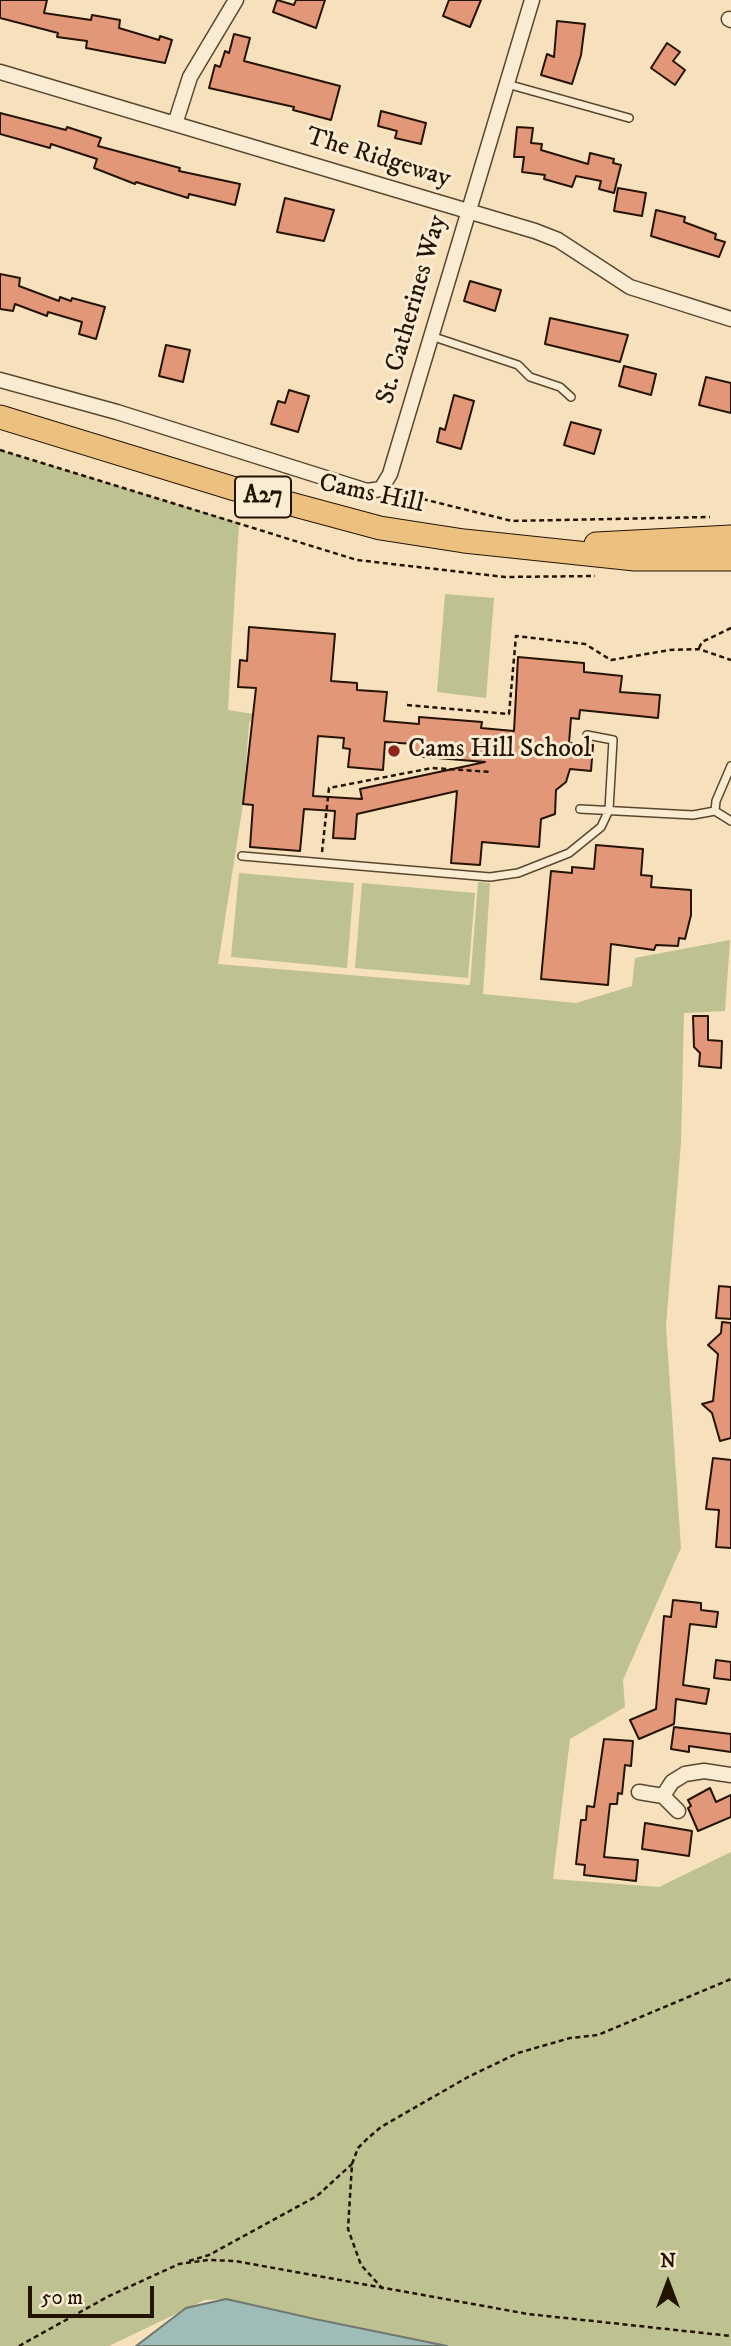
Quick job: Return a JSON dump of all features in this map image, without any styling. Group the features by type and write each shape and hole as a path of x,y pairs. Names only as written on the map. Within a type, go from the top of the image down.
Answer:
{"main road":[{"name":"Cams Hill","path":"0,417 235,489 380,528 464,541 635,559 731,559"},
{"name":"Cams Hill","path":"533,547 731,537"}],"street":[{"path":"175,124 190,77 236,0"},
{"name":"St. Catherines Way","path":"390,474 532,0"},
{"name":"The Ridgeway","path":"0,72 558,240 630,286 730,315"},
{"name":"Cams Hill","path":"0,380 117,412 367,491 381,488 390,474"},
{"path":"663,1796 672,1782 685,1774 704,1771 731,1775"},
{"path":"639,1792 663,1796 678,1811"}],"lane":[{"path":"507,84 629,118"},
{"path":"431,336 518,365 530,377 560,387 571,397"},
{"path":"242,856 490,877 518,873 569,853 601,827 609,810 612,740 587,735"},
{"path":"715,811 716,801 731,766"},
{"path":"580,809 692,816 715,811 731,821"}],"path":[{"path":"0,450 357,560 505,578 598,576"},
{"path":"381,488 512,522 717,517"},
{"path":"699,649 702,642 731,628"},
{"path":"407,705 509,714 516,635 585,644 611,660 670,650 699,649 731,660"},
{"path":"321,863 329,788 432,768 492,772"},
{"path":"385,2290 360,2265 348,2229 352,2164 358,2148 380,2127 468,2077 518,2053 548,2044 598,2035 731,1979"},
{"path":"19,2346 109,2296 179,2264 209,2255 298,2208 326,2190 342,2170 352,2164"},
{"path":"179,2264 208,2260 235,2261 528,2314 731,2336"}],"green space":[{"path":"0,450 239,523 228,710 254,714 249,724 243,804 218,964 470,985 478,882 490,883 483,994 576,1003 632,986 635,958 730,940 725,1011 684,1013 681,1143 666,1326 681,1548 623,1680 625,1707 570,1739 553,1879 659,1887 731,1852 731,2346 447,2346 226,2299 205,2300 109,2346 0,2346"},
{"path":"445,594 494,598 486,698 437,692"},
{"path":"239,873 354,883 347,968 231,957"},
{"path":"362,883 475,893 468,978 355,968"}],"water":[{"path":"226,2299 447,2346 136,2346 186,2308"}],"building":[{"path":"0,0 47,0 44,13 91,20 92,15 120,20 119,28 159,40 160,36 172,40 165,63 86,48 87,41 57,37 58,33 0,18"},
{"path":"277,0 294,5 296,0 325,0 316,28 273,12"},
{"path":"449,0 481,0 470,27 443,16"},
{"path":"557,21 585,24 581,55 572,84 541,75 547,54 554,57"},
{"path":"234,34 250,38 244,61 340,86 331,120 293,110 294,107 209,88 215,65 220,67 225,51 229,53"},
{"path":"667,43 680,52 673,61 685,70 675,85 651,68"},
{"path":"381,111 426,123 421,144 395,138 397,131 378,126"},
{"path":"0,113 66,130 67,127 101,138 98,146 180,168 179,171 240,184 235,205 189,194 188,198 136,182 135,184 94,168 97,159 51,144 50,148 0,134"},
{"path":"517,127 533,128 531,143 542,144 541,150 588,164 590,153 614,159 613,163 621,165 614,193 599,189 601,181 576,176 572,187 544,179 545,175 522,172 524,157 514,157"},
{"path":"618,188 646,193 642,216 614,211"},
{"path":"285,198 334,210 324,241 277,232"},
{"path":"656,210 685,217 684,222 716,234 715,239 725,242 719,257 651,236"},
{"path":"0,274 20,278 19,286 59,301 60,297 71,301 72,298 105,307 96,339 79,334 82,322 48,312 47,316 15,304 13,311 0,309"},
{"path":"470,281 501,290 495,311 464,301"},
{"path":"550,318 628,335 620,362 545,344"},
{"path":"166,345 190,350 183,382 159,376"},
{"path":"624,366 656,374 651,395 619,386"},
{"path":"706,377 731,383 731,413 699,405"},
{"path":"289,390 309,396 298,432 271,424 278,401 285,403"},
{"path":"454,395 474,401 461,449 437,442 440,428 445,430"},
{"path":"571,422 601,430 594,454 564,445"},
{"path":"249,627 335,634 331,681 357,683 357,690 387,692 384,721 419,724 419,717 482,722 481,728 514,731 518,657 584,663 584,672 622,676 620,692 660,695 658,718 580,710 579,719 571,718 569,743 593,745 591,771 570,769 566,782 556,790 555,814 541,819 539,847 482,842 480,865 451,863 457,791 357,814 355,839 333,838 335,811 304,809 300,851 250,847 253,805 243,804 256,688 238,687 240,660 247,661","holes":["318,736 344,738 343,748 350,749 348,767 383,770 385,742 414,744 413,756 485,762 360,789 362,799 313,796"]},
{"path":"596,845 643,849 641,875 652,876 651,887 691,890 691,915 685,939 679,938 678,946 656,945 654,950 611,944 608,985 541,979 551,871 572,873 572,867 594,869"},
{"path":"693,1016 708,1016 708,1040 722,1041 721,1068 699,1066 700,1053 694,1047"},
{"path":"719,1286 731,1287 731,1319 716,1318"},
{"path":"722,1322 731,1323 731,1438 720,1441 712,1413 702,1404 713,1401 718,1354 708,1345 721,1333"},
{"path":"713,1458 731,1460 731,1548 716,1547 719,1510 706,1509"},
{"path":"673,1600 701,1603 701,1610 718,1612 716,1627 690,1624 683,1685 709,1689 706,1704 676,1699 674,1724 639,1739 630,1720 656,1709 664,1616 671,1617"},
{"path":"716,1660 731,1662 731,1680 714,1678"},
{"path":"674,1727 731,1734 731,1752 689,1746 689,1752 671,1749"},
{"path":"604,1739 633,1741 631,1766 625,1765 622,1794 618,1793 617,1804 610,1804 604,1857 638,1860 636,1881 584,1875 585,1865 576,1864 581,1820 586,1820 587,1806 594,1807"},
{"path":"710,1788 716,1802 731,1795 731,1817 698,1831 688,1808 691,1806 688,1800"},
{"path":"645,1823 692,1831 689,1856 642,1849"}],"place":[{"name":"Cams Hill School","path":"394,751"}]}
